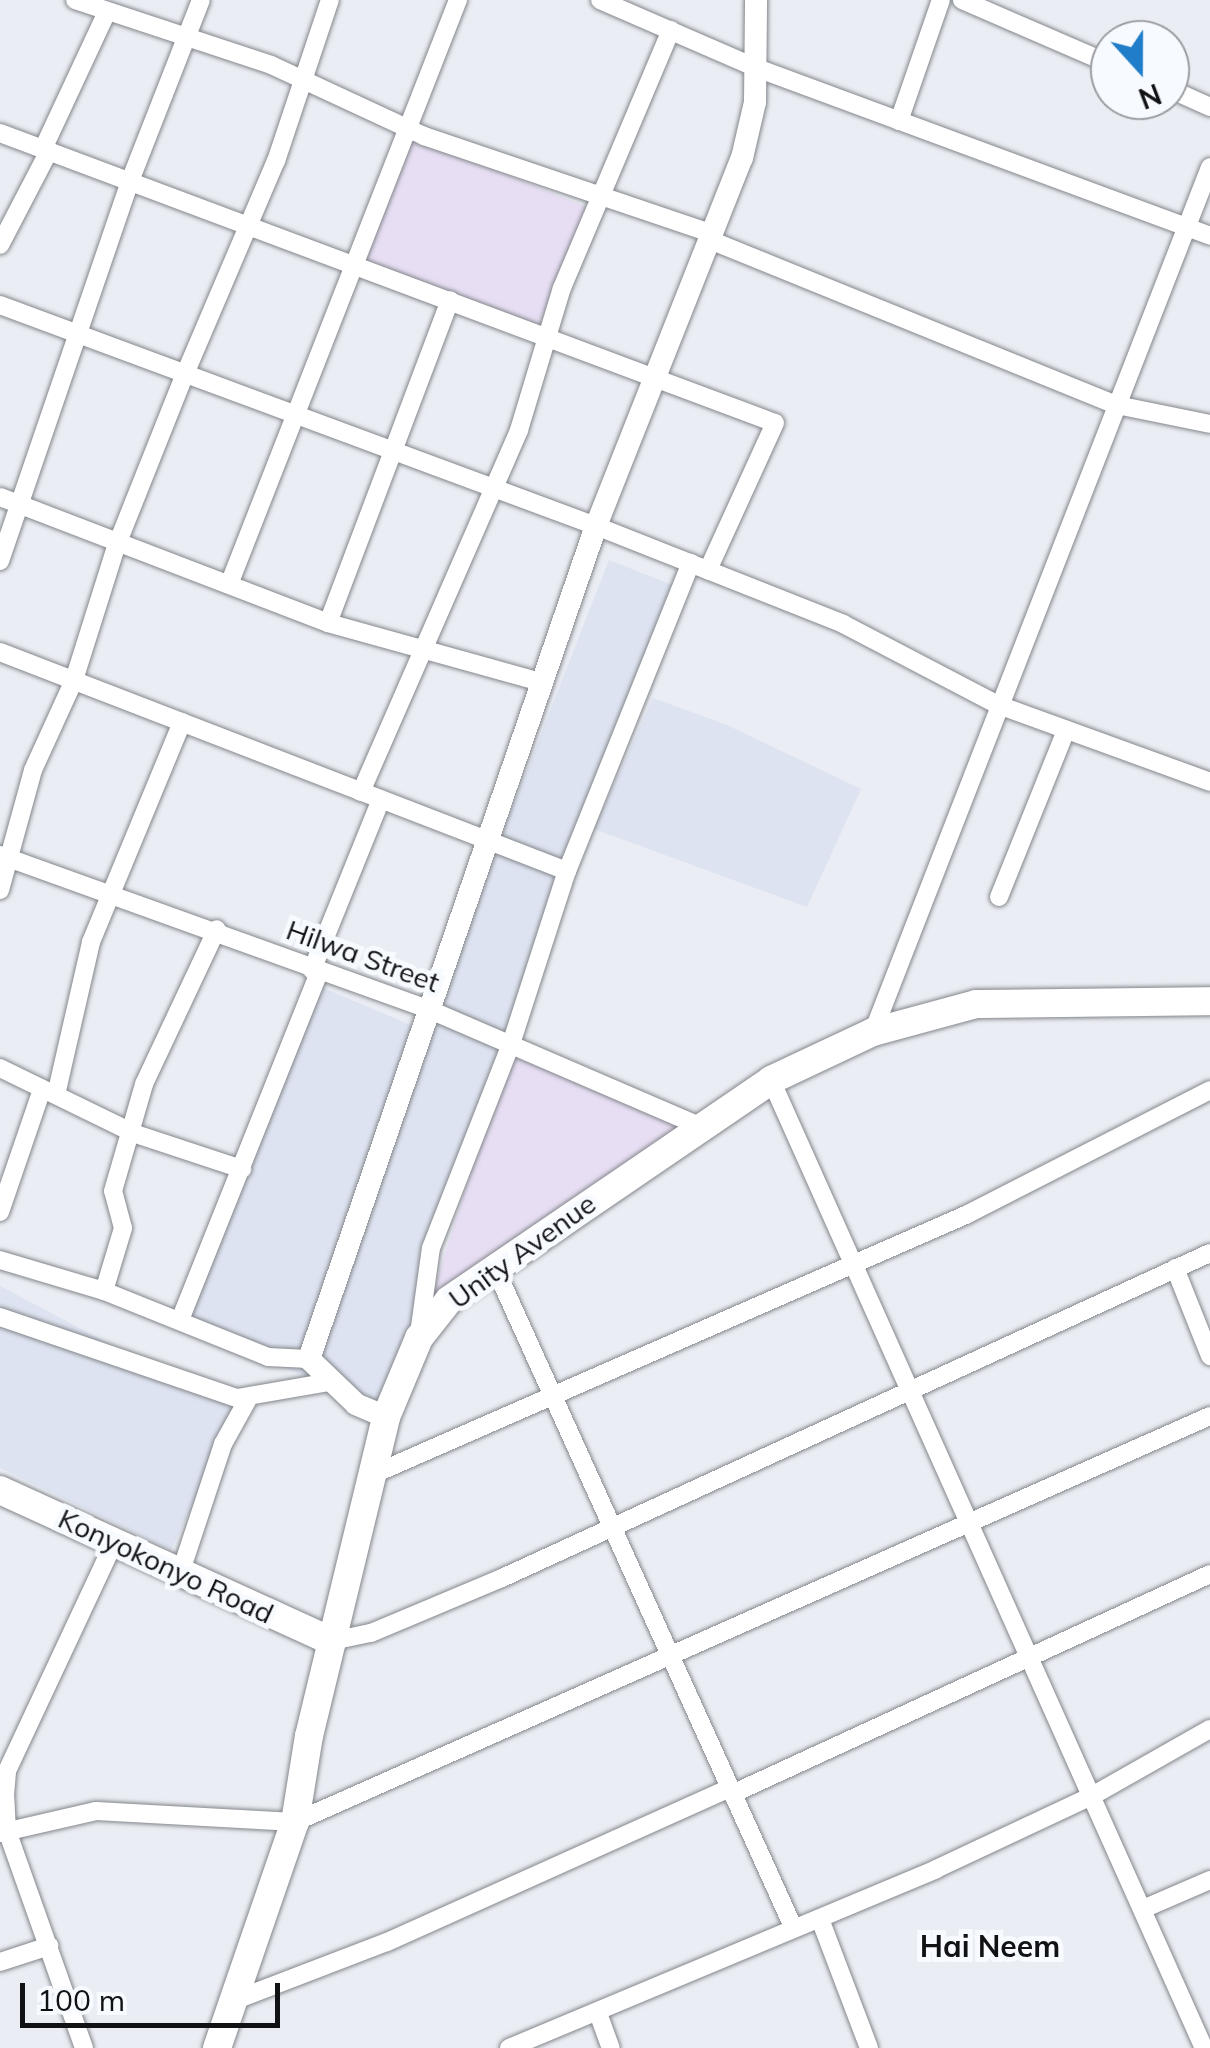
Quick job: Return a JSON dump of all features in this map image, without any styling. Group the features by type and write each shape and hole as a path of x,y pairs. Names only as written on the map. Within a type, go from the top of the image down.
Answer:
{"main road":[{"name":"Unity Avenue","path":"217,2048 295,1822 332,1641 386,1418 419,1338 448,1300 771,1080 873,1032 976,1004 1210,1001"},
{"name":"Konyokonyo Road","path":"0,1490 332,1641"}],"street":[{"path":"0,562 130,181 200,0"},
{"path":"0,890 33,770 74,680 116,546 248,225 330,0"},
{"path":"230,582 458,0"},
{"path":"600,0 754,67 1210,236"},
{"path":"309,1359 484,839 544,683 596,526 659,378 752,121 756,0"},
{"path":"899,120 941,0"},
{"path":"962,0 1090,55"},
{"path":"81,1 302,78 407,128 712,237 1117,405 1210,424"},
{"path":"0,246 107,12"},
{"path":"361,792 427,646 489,486 519,430 546,336 670,30"},
{"path":"0,133 775,423 699,567 567,871 512,1042 432,1248 419,1338"},
{"path":"873,1032 996,704 1210,167"},
{"path":"328,624 450,300"},
{"path":"0,305 596,526 844,624 996,704 1210,782"},
{"path":"0,496 116,546 230,582 328,624 427,646 544,683"},
{"path":"0,652 567,871"},
{"path":"0,1212 48,1093 75,994 182,722"},
{"path":"999,897 1066,730"},
{"path":"180,1320 242,1169 381,799"},
{"name":"Hilwa Street","path":"6,857 217,929 316,972 428,1008 700,1126"},
{"path":"104,1291 123,1228 114,1191 134,1134 144,1084 217,929"},
{"path":"0,1068 134,1134 242,1169"},
{"path":"771,1080 971,1523 1025,1654 1204,2046"},
{"path":"374,1474 551,1401 854,1260 968,1214 1210,1090"},
{"path":"332,1641 371,1633 614,1529 1210,1254"},
{"path":"0,1260 104,1291 268,1357 309,1359 330,1382 386,1418"},
{"path":"494,1268 794,1930"},
{"path":"1175,1268 1210,1356"},
{"path":"0,1317 248,1399 330,1382"},
{"path":"181,1572 223,1444 248,1399"},
{"path":"4,1832 96,1811 295,1822 1210,1416"},
{"path":"84,2048 4,1832 4,1764 114,1543"},
{"path":"234,2001 387,1942 1210,1574"},
{"path":"509,2048 820,1919 1092,1796 1210,1729"},
{"path":"1142,1908 1210,1880"},
{"path":"820,1919 868,2048"},
{"path":"0,1962 49,1946"},
{"path":"598,2012 611,2048"}],"shaded area":[{"path":"411,136 587,207 536,333 360,262"},
{"path":"609,560 677,587 523,997 382,1414 184,1319 321,987 425,1031"},
{"path":"653,698 727,725 861,789 807,907 594,829"},
{"path":"509,1050 690,1124 428,1308"},
{"path":"0,1286 237,1411 171,1550 0,1468"}],"district":[{"name":"Hai Neem","path":"990,1946"}]}
